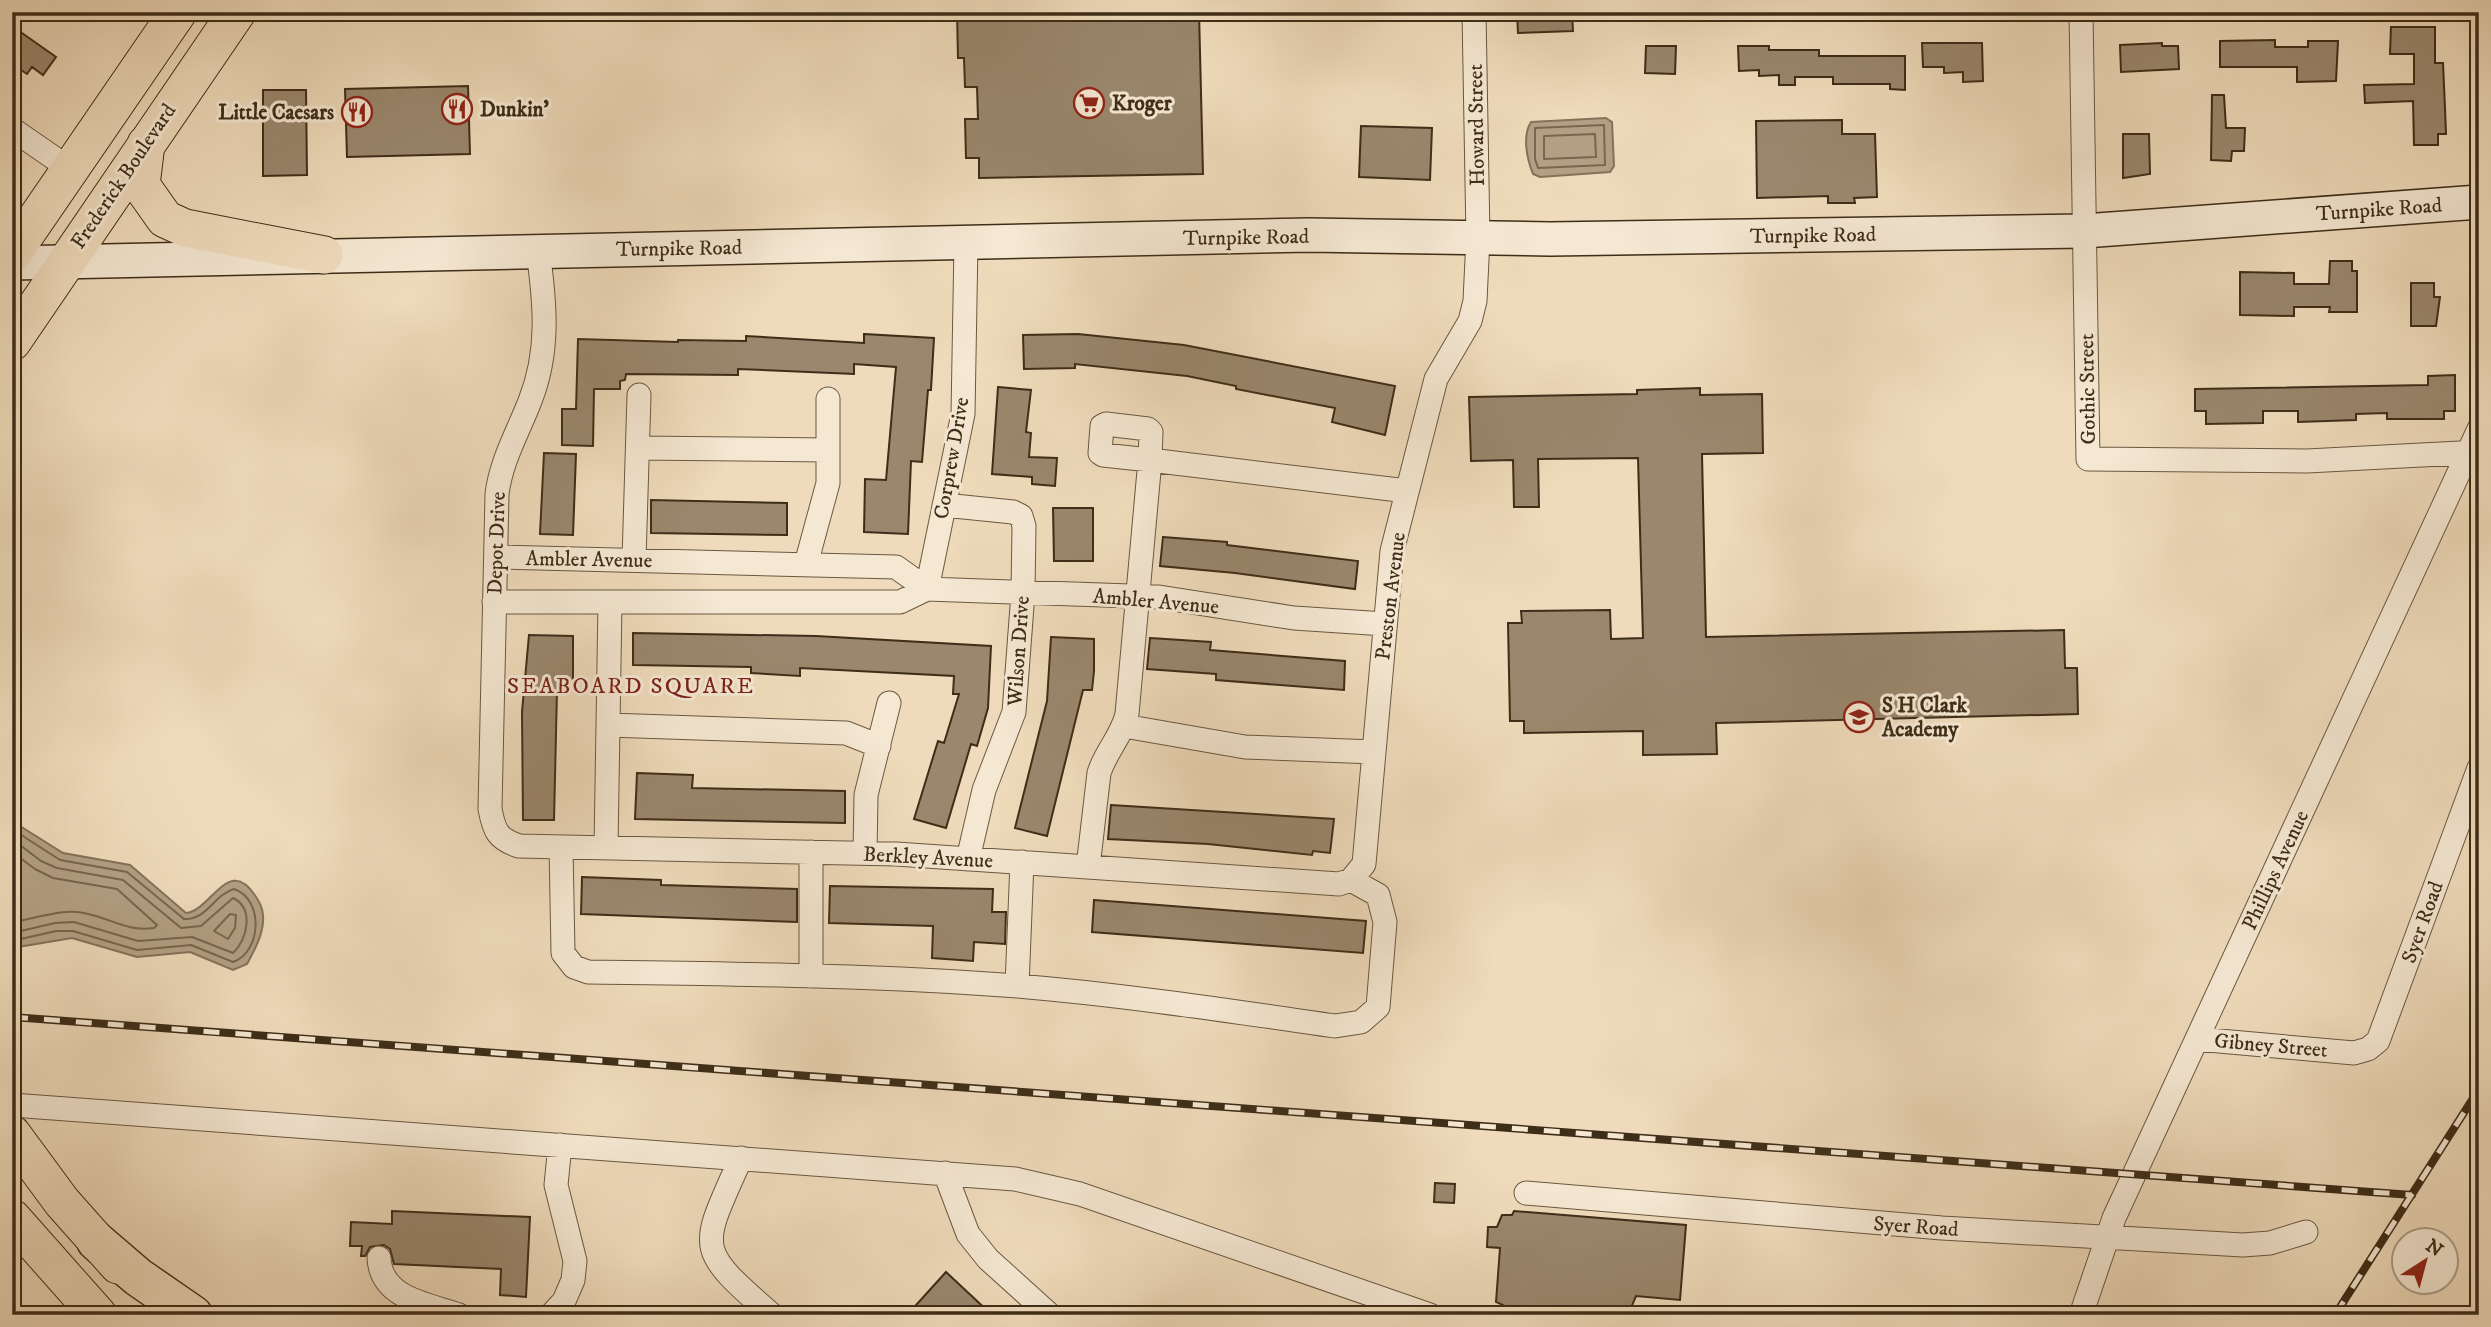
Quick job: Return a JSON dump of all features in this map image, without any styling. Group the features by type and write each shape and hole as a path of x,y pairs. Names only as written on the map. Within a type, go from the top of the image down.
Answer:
{"highway":[{"path":"96,1241 138,1277 192,1315"}],"main road":[{"path":"12,254 178,12"},
{"name":"Frederick Boulevard","path":"12,342 237,12"},
{"path":"147,143 141,185 164,219 185,228 324,255"},
{"name":"Turnpike Road","path":"12,263 1309,235 1550,239 2084,231 2479,202"},
{"path":"12,1133 62,1202 164,1315"},
{"path":"12,1218 98,1315"}],"street":[{"name":"Howard Street","path":"1474,12 1478,238"},
{"name":"Gothic Street","path":"2081,12 2088,459 2307,461 2474,452"},
{"path":"12,129 71,169"},
{"name":"Preston Avenue","path":"1351,880 1364,864 1392,551 1436,379 1470,321 1475,301 1478,238"},
{"name":"Corprew Drive","path":"927,589 962,414 967,243"},
{"name":"Depot Drive","path":"504,841 494,831 489,809 499,472 531,399 544,354 546,316 538,251"},
{"path":"634,560 639,395"},
{"path":"806,564 828,483 828,399"},
{"name":"Phillips Avenue","path":"2081,1315 2108,1237 2197,1039 2474,452 2479,429"},
{"path":"638,448 828,450"},
{"path":"1088,867 1099,773 1103,760 1124,726 1139,596 1150,460 1406,491"},
{"name":"Wilson Drive","path":"944,505 1013,512 1021,516 1024,526 1023,593 1014,712 984,790 968,859"},
{"name":"Ambler Avenue","path":"496,557 896,567 927,589"},
{"name":"Ambler Avenue","path":"494,602 900,602 927,589 1139,596 1294,618 1385,624"},
{"path":"607,848 610,602"},
{"path":"865,853 866,794 890,703"},
{"path":"608,725 846,733 878,746"},
{"path":"1124,726 1245,747 1374,752"},
{"name":"Syer Road","path":"2345,1052 2368,1049 2383,1035 2479,768"},
{"name":"Berkley Avenue","path":"504,841 519,846 865,853 1339,884 1351,880"},
{"path":"561,847 563,953 574,967 588,972 811,976 1017,986 1144,999 1335,1026 1361,1022 1378,1007 1385,922 1378,895 1351,880"},
{"path":"811,852 811,976"},
{"path":"1017,986 1022,862"},
{"name":"Gibney Street","path":"2197,1039 2345,1052"},
{"path":"12,1105 1015,1179 1080,1194 1430,1315"},
{"path":"551,1315 564,1301 573,1280 575,1261 556,1185 560,1144"},
{"path":"740,1158 712,1223 710,1239 713,1255 720,1269 772,1315"},
{"path":"944,1173 968,1234 988,1259 1050,1315"},
{"name":"Syer Road","path":"1526,1193 1942,1228 2244,1245 2270,1243 2305,1232"},
{"path":"379,1258 383,1275 390,1287 401,1295 459,1315"}],"water":[{"path":"1606,118 1612,122 1614,166 1610,172 1540,177 1533,174 1526,141 1531,122"},
{"path":"12,821 63,853 130,865 186,913 195,910 230,882 239,881 249,887 262,910 263,926 247,964 233,970 190,952 137,957 72,938 12,948"}],"building":[{"name":"Kroger","path":"957,12 1199,12 1203,174 979,178 979,158 966,158 965,119 978,119 977,87 965,87 964,58 958,58"},
{"path":"1517,12 1572,12 1573,31 1518,33"},
{"path":"12,26 56,57 43,75 32,67 27,74 12,64"},
{"path":"2391,27 2435,27 2435,63 2443,63 2446,134 2438,134 2438,145 2414,145 2413,101 2365,103 2364,85 2414,84 2414,54 2390,54"},
{"path":"2275,40 2275,47 2308,47 2308,41 2338,41 2336,81 2297,82 2297,67 2220,67 2220,41"},
{"path":"1922,43 1982,43 1983,81 1963,82 1963,72 1944,73 1944,67 1923,67"},
{"path":"2162,43 2162,46 2178,46 2179,69 2121,72 2120,45"},
{"path":"1646,46 1676,46 1675,74 1645,73"},
{"path":"1738,46 1769,46 1769,50 1819,50 1819,56 1905,56 1905,90 1890,89 1890,84 1833,84 1833,77 1795,77 1795,85 1779,85 1779,75 1759,76 1759,70 1739,71"},
{"path":"468,86 470,154 347,157 345,89"},
{"path":"263,90 306,90 307,175 263,176"},
{"path":"2212,95 2224,95 2226,128 2245,128 2244,151 2232,151 2231,161 2211,160"},
{"path":"1842,120 1842,134 1875,134 1877,197 1854,198 1855,203 1828,203 1828,196 1757,198 1756,121"},
{"path":"1361,126 1432,128 1430,180 1359,177"},
{"path":"2123,134 2149,134 2150,174 2123,178"},
{"path":"2330,261 2352,261 2352,271 2357,271 2357,312 2329,312 2330,307 2294,307 2294,316 2240,315 2240,272 2294,273 2294,284 2329,284"},
{"path":"2411,283 2434,283 2434,297 2440,297 2436,326 2411,326"},
{"path":"864,334 934,338 922,462 911,461 908,534 864,532 865,479 886,480 896,367 854,364 854,374 738,369 738,375 626,374 625,380 620,381 620,389 594,389 593,446 562,445 562,409 576,409 578,339 746,341 746,336 864,343"},
{"path":"1078,334 1184,345 1395,386 1385,435 1332,422 1335,408 1236,389 1236,386 1187,376 1075,364 1075,368 1024,369 1023,335"},
{"path":"2455,375 2455,411 2444,411 2444,419 2387,419 2387,413 2356,414 2356,420 2298,422 2298,411 2263,411 2263,423 2206,424 2206,411 2195,411 2195,389 2428,385 2428,376"},
{"path":"998,387 1031,390 1026,432 1031,433 1029,457 1057,458 1055,486 1032,484 1032,477 992,474"},
{"path":"1700,388 1700,395 1762,394 1763,453 1702,454 1706,637 2064,630 2065,668 2077,668 2078,714 1716,723 1717,754 1643,755 1643,731 1524,733 1524,721 1510,721 1508,623 1522,623 1521,611 1610,610 1611,639 1643,638 1638,458 1538,459 1539,507 1514,507 1513,460 1471,461 1469,397 1637,394 1637,390"},
{"path":"544,453 576,454 573,535 540,534"},
{"path":"651,500 787,503 787,535 651,533"},
{"path":"1053,508 1093,508 1093,561 1054,561"},
{"path":"1163,537 1227,542 1227,545 1358,561 1355,589 1160,566"},
{"path":"633,633 816,636 991,646 988,708 977,746 971,744 946,828 914,819 938,741 944,743 959,694 953,694 954,676 800,668 800,676 751,673 751,667 633,665"},
{"path":"529,635 573,636 573,690 557,690 554,820 523,820 522,712"},
{"path":"1051,637 1094,639 1094,671 1092,690 1083,690 1047,836 1015,828 1047,701"},
{"path":"1150,638 1211,642 1210,650 1345,661 1344,690 1216,680 1216,674 1147,669"},
{"path":"637,773 693,775 692,788 845,791 845,823 635,819"},
{"path":"1111,805 1334,819 1330,853 1313,851 1312,855 1208,844 1108,839"},
{"path":"582,877 661,880 661,885 797,889 797,922 581,914"},
{"path":"830,886 993,889 992,912 1006,912 1005,944 974,942 973,961 932,958 933,926 829,923"},
{"path":"1094,900 1366,921 1363,953 1092,932"},
{"path":"1435,1183 1455,1184 1454,1203 1434,1202"},
{"path":"392,1211 530,1217 526,1297 500,1295 501,1269 394,1264 390,1249 384,1245 370,1247 365,1256 361,1256 362,1246 350,1246 351,1222 392,1224"},
{"path":"1514,1211 1686,1225 1680,1300 1636,1296 1628,1315 1524,1315 1496,1302 1500,1248 1487,1247 1488,1227 1497,1227 1502,1215 1512,1215"},
{"path":"946,1272 992,1315 907,1315"}],"railway":[{"path":"12,1017 2412,1195"},
{"path":"2335,1315 2479,1089"}],"place":[{"name":"Kroger","path":"1089,103"},
{"name":"Dunkin'","path":"457,109"},
{"name":"Little Caesars","path":"357,112"},
{"name":"S H Clark Academy","path":"1859,717"}],"district":[{"name":"SEABOARD SQUARE","path":"631,685"}]}
